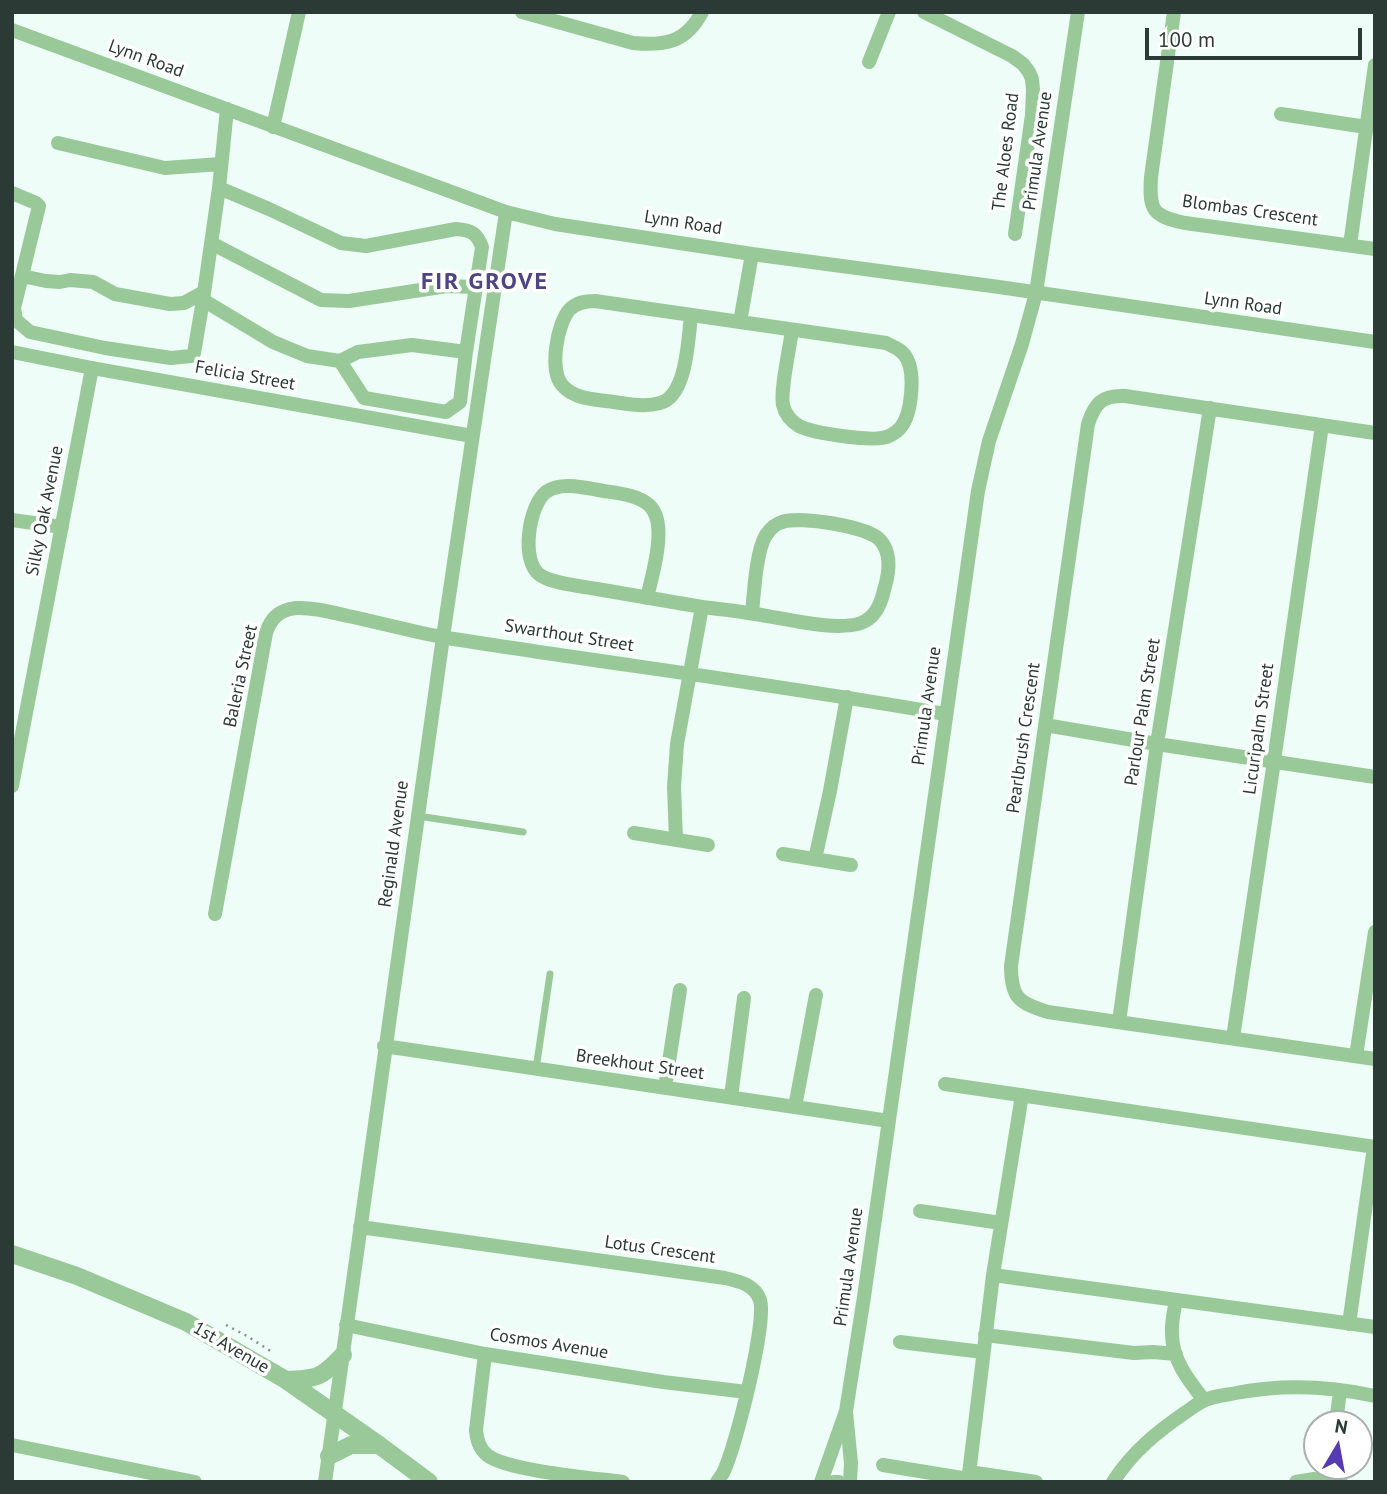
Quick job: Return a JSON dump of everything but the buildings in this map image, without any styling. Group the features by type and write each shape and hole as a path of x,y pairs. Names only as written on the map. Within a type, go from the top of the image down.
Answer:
{"street":[{"path":"273,127 299,12"},
{"path":"522,12 633,43 650,45 665,44 678,39 688,32 702,12"},
{"path":"869,62 889,12"},
{"name":"The Aloes Road","path":"924,12 1012,56 1023,64 1032,79 1032,115 1015,234"},
{"name":"Primula Avenue","path":"821,1482 846,1411 978,491 989,441 1036,293 1078,12"},
{"name":"Blombas Crescent","path":"1174,12 1149,196 1157,212 1168,219 1185,223 1375,248"},
{"name":"Lynn Road","path":"12,30 506,212 555,223 752,254 1375,342"},
{"path":"1350,245 1375,65"},
{"path":"12,193 38,206 14,308 16,320 30,332 105,348 171,359 191,356 194,353 211,243 227,109"},
{"path":"1281,114 1366,127"},
{"path":"58,143 165,168 221,164"},
{"path":"219,188 341,243 366,246 456,229 468,229 478,237 482,247 460,402 446,412 364,398 340,361"},
{"name":"Reginald Avenue","path":"324,1482 384,1046 506,212"},
{"path":"211,243 321,300 349,301 447,286 476,287"},
{"path":"740,322 752,254"},
{"path":"22,276 46,281 93,282 115,294 170,304 184,303 203,296"},
{"path":"203,296 273,342 307,356 340,361 358,352 412,345 466,352"},
{"path":"691,316 681,378 671,396 661,403 641,405 581,397 566,389 558,380 555,363 561,326 569,310 583,302 595,301 886,343 897,348 908,360 911,379 908,410 902,426 891,435 878,440 824,433 801,427 791,421 782,400 792,330"},
{"name":"Felicia Street","path":"12,352 472,436"},
{"name":"Silky Oak Avenue","path":"12,786 19,718 62,527 92,368"},
{"name":"Pearlbrush Crescent","path":"1375,433 1117,396 1110,396 1102,401 1092,413 1088,424 1011,966 1011,979 1020,1000 1041,1010 1375,1059"},
{"name":"Parlour Palm Street","path":"1119,1023 1157,744 1210,408"},
{"name":"Licuripalm Street","path":"1233,1038 1322,425"},
{"path":"647,598 656,558 658,532 654,511 648,504 634,497 587,488 564,486 552,488 544,494 534,510 529,550 531,563 540,575 573,585 647,598 702,607 832,626 861,624 877,610 882,600 888,568 885,548 880,540 863,530 800,519 780,522 763,541 752,613"},
{"path":"12,520 62,527"},
{"path":"676,839 675,766 702,607"},
{"name":"Baleria Street","path":"215,914 266,633 273,617 299,608 325,611 443,637"},
{"name":"Swarthout Street","path":"443,637 945,714"},
{"path":"815,859 827,810 847,697"},
{"path":"1045,725 1375,777"},
{"path":"634,833 708,845"},
{"path":"783,854 852,865"},
{"path":"1356,1056 1375,932"},
{"path":"665,1088 680,990"},
{"path":"795,1107 816,995"},
{"path":"731,1097 744,998"},
{"name":"Breekhout Street","path":"384,1046 889,1121"},
{"path":"945,1084 1374,1147 1349,1324"},
{"path":"968,1478 993,1275 1022,1095"},
{"path":"920,1210 1001,1223"},
{"name":"Lotus Crescent","path":"360,1227 740,1282 749,1286 760,1299 759,1336 728,1460 717,1482"},
{"name":"1st Avenue","path":"12,1254 77,1276 186,1322 286,1380 429,1482"},
{"path":"993,1275 1375,1327"},
{"path":"1176,1300 1172,1336 1176,1354 1183,1374 1204,1400"},
{"name":"Cosmos Avenue","path":"346,1325 485,1354 747,1392"},
{"path":"985,1335 1134,1353 1176,1354"},
{"path":"900,1342 983,1352"},
{"path":"485,1354 476,1430 477,1441 487,1455 525,1468 624,1482"},
{"path":"286,1380 316,1378 343,1355"},
{"path":"1113,1482 1127,1460 1145,1443 1166,1425 1204,1400 1261,1388 1290,1386 1375,1396"},
{"path":"1338,1410 1340,1390"},
{"name":"Primula Avenue","path":"846,1411 850,1482"},
{"path":"12,1445 195,1482"},
{"path":"328,1456 351,1445 379,1445"},
{"path":"883,1465 968,1478 1036,1482"}],"lane":[{"path":"418,816 523,832"},
{"path":"536,1069 550,974"}],"district":[{"name":"FIR GROVE","path":"485,282"}]}
